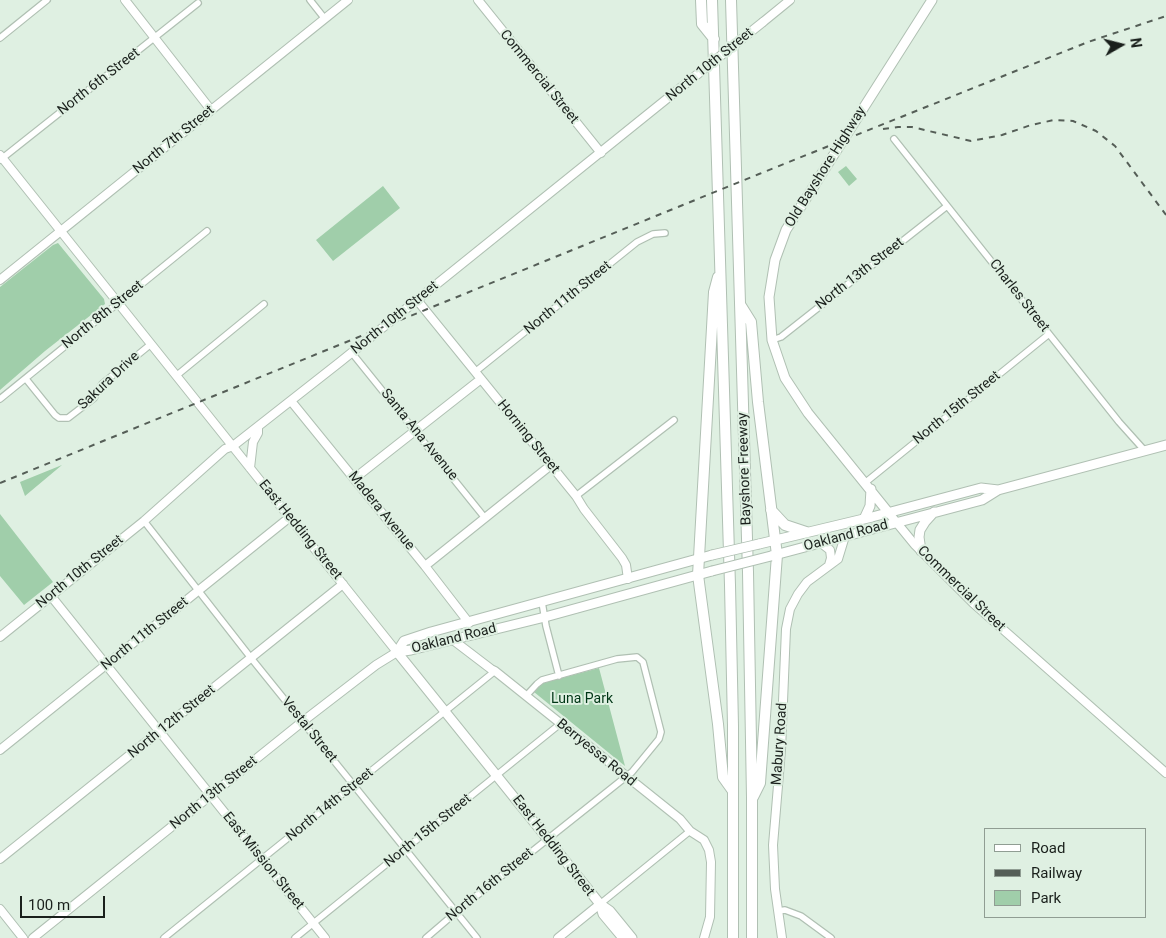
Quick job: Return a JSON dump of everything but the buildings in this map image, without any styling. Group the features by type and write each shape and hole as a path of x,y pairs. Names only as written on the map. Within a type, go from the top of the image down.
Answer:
{"highway":[{"path":"701,0 702,24 714,39"},
{"name":"Bayshore Freeway","path":"712,0 730,585 733,938"},
{"name":"Bayshore Freeway","path":"732,2 748,572 752,798 752,938"},
{"path":"721,267 714,292 698,575 718,724 723,777 733,791"},
{"path":"740,304 750,322 772,510 774,556 760,783 752,798"},
{"path":"772,510 785,525 806,532"}],"main road":[{"name":"Old Bayshore Highway","path":"785,378 772,340 769,297 774,260 786,230 932,0"},
{"name":"Commercial Street","path":"785,378 800,402 888,512"},
{"name":"Oakland Road","path":"398,652 545,617 774,556 983,499 998,490 1166,445"},
{"path":"864,518 870,506 868,485"},
{"name":"Oakland Road","path":"398,652 404,641 712,555 981,488 998,490"},
{"path":"921,551 920,530 924,522 934,512"},
{"name":"East Hedding Street","path":"398,652 600,904 604,914 623,938"},
{"name":"East Hedding Street","path":"600,904 610,911 632,938"}],"street":[{"path":"0,38 47,0"},
{"path":"125,0 211,110"},
{"path":"310,0 325,19"},
{"name":"North 7th Street","path":"0,280 348,0"},
{"name":"Commercial Street","path":"478,0 601,153"},
{"name":"North 10th Street","path":"0,637 144,521 225,449 234,446 291,401 790,0"},
{"name":"North 6th Street","path":"1,158 198,3"},
{"name":"Charles Street","path":"894,138 1049,334 1145,451"},
{"name":"East Hedding Street","path":"1,158 398,652"},
{"name":"North 13th Street","path":"772,340 781,337 947,206"},
{"name":"North 8th Street","path":"0,399 207,231"},
{"name":"North 11th Street","path":"355,478 415,430 637,242 652,234 665,233"},
{"name":"Horning Street","path":"417,300 576,496 622,558 626,565 628,579"},
{"path":"176,376 264,304"},
{"name":"North 15th Street","path":"868,485 1049,334"},
{"name":"Sakura Drive","path":"26,379 55,416 68,418 94,398 102,384 151,344"},
{"name":"Santa Ana Avenue","path":"352,352 485,518"},
{"name":"Madera Avenue","path":"291,401 355,478 469,623"},
{"path":"576,496 674,420"},
{"path":"250,468 253,442 258,433 258,427"},
{"path":"425,566 551,465"},
{"name":"Commercial Street","path":"888,512 921,551 973,603 1166,773"},
{"name":"North 11th Street","path":"0,750 290,517"},
{"name":"Vestal Street","path":"144,521 302,722 477,938"},
{"name":"Mabury Road","path":"782,938 775,889 773,845 781,750 786,629 790,609 798,594 807,582 838,559 845,536"},
{"path":"821,543 830,550 831,558 829,565"},
{"name":"North 12th Street","path":"0,859 343,584"},
{"name":"East Mission Street","path":"51,596 325,938"},
{"path":"526,696 542,680 558,676 542,602"},
{"name":"Berryessa Road","path":"453,640 495,671 680,819 690,831 704,840 709,850 711,862 710,917 704,938"},
{"name":"North 13th Street","path":"33,938 302,722 376,665 398,652"},
{"name":"North 16th Street","path":"426,938 632,772 659,739 661,732 643,662 640,659 632,656 558,676"},
{"name":"North 14th Street","path":"164,938 495,671"},
{"name":"North 15th Street","path":"295,938 560,724"},
{"path":"558,938 690,831"},
{"path":"0,909 22,938"},
{"path":"778,911 785,910 801,916 831,938"}],"green space":[{"path":"846,166 857,179 849,186 838,172"},
{"path":"383,186 400,208 333,261 316,240"},
{"path":"58,243 104,299 105,304 45,351 0,390 0,287"},
{"path":"62,465 25,496 20,482"},
{"path":"0,514 53,582 24,605 0,576"},
{"name":"Luna Park","path":"599,668 625,766 534,692 543,683"}],"railway":[{"path":"0,483 1088,42 1166,16"},
{"path":"883,129 912,127 971,141 1002,135 1031,125 1054,120 1073,121 1096,131 1115,146 1166,215"}]}
